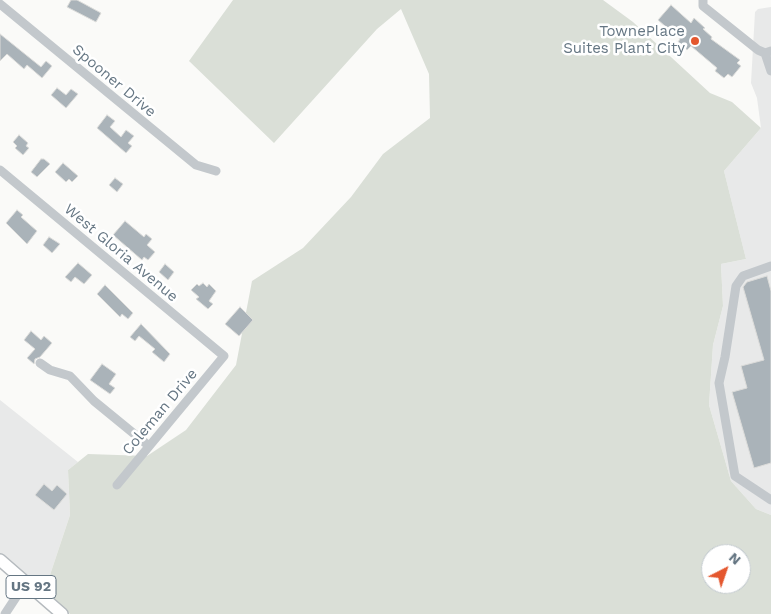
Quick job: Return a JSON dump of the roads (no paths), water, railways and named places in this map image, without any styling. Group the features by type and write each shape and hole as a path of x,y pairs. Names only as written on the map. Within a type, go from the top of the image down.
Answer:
{"main road":[{"name":"US 92","path":"0,560 62,614"}],"street":[{"path":"703,0 703,6 758,50 768,52 771,71"},
{"name":"Spooner Drive","path":"0,4 196,165 216,171"},
{"name":"West Gloria Avenue","path":"0,170 224,356"},
{"path":"771,266 743,276 736,286 726,357 719,383 735,476 771,500"},
{"name":"Coleman Drive","path":"117,485 224,356"},
{"path":"40,363 50,370 70,376 94,401 149,446"},
{"path":"6,614 26,582"}],"place":[{"name":"TownePlace Suites Plant City","path":"695,41"}]}
